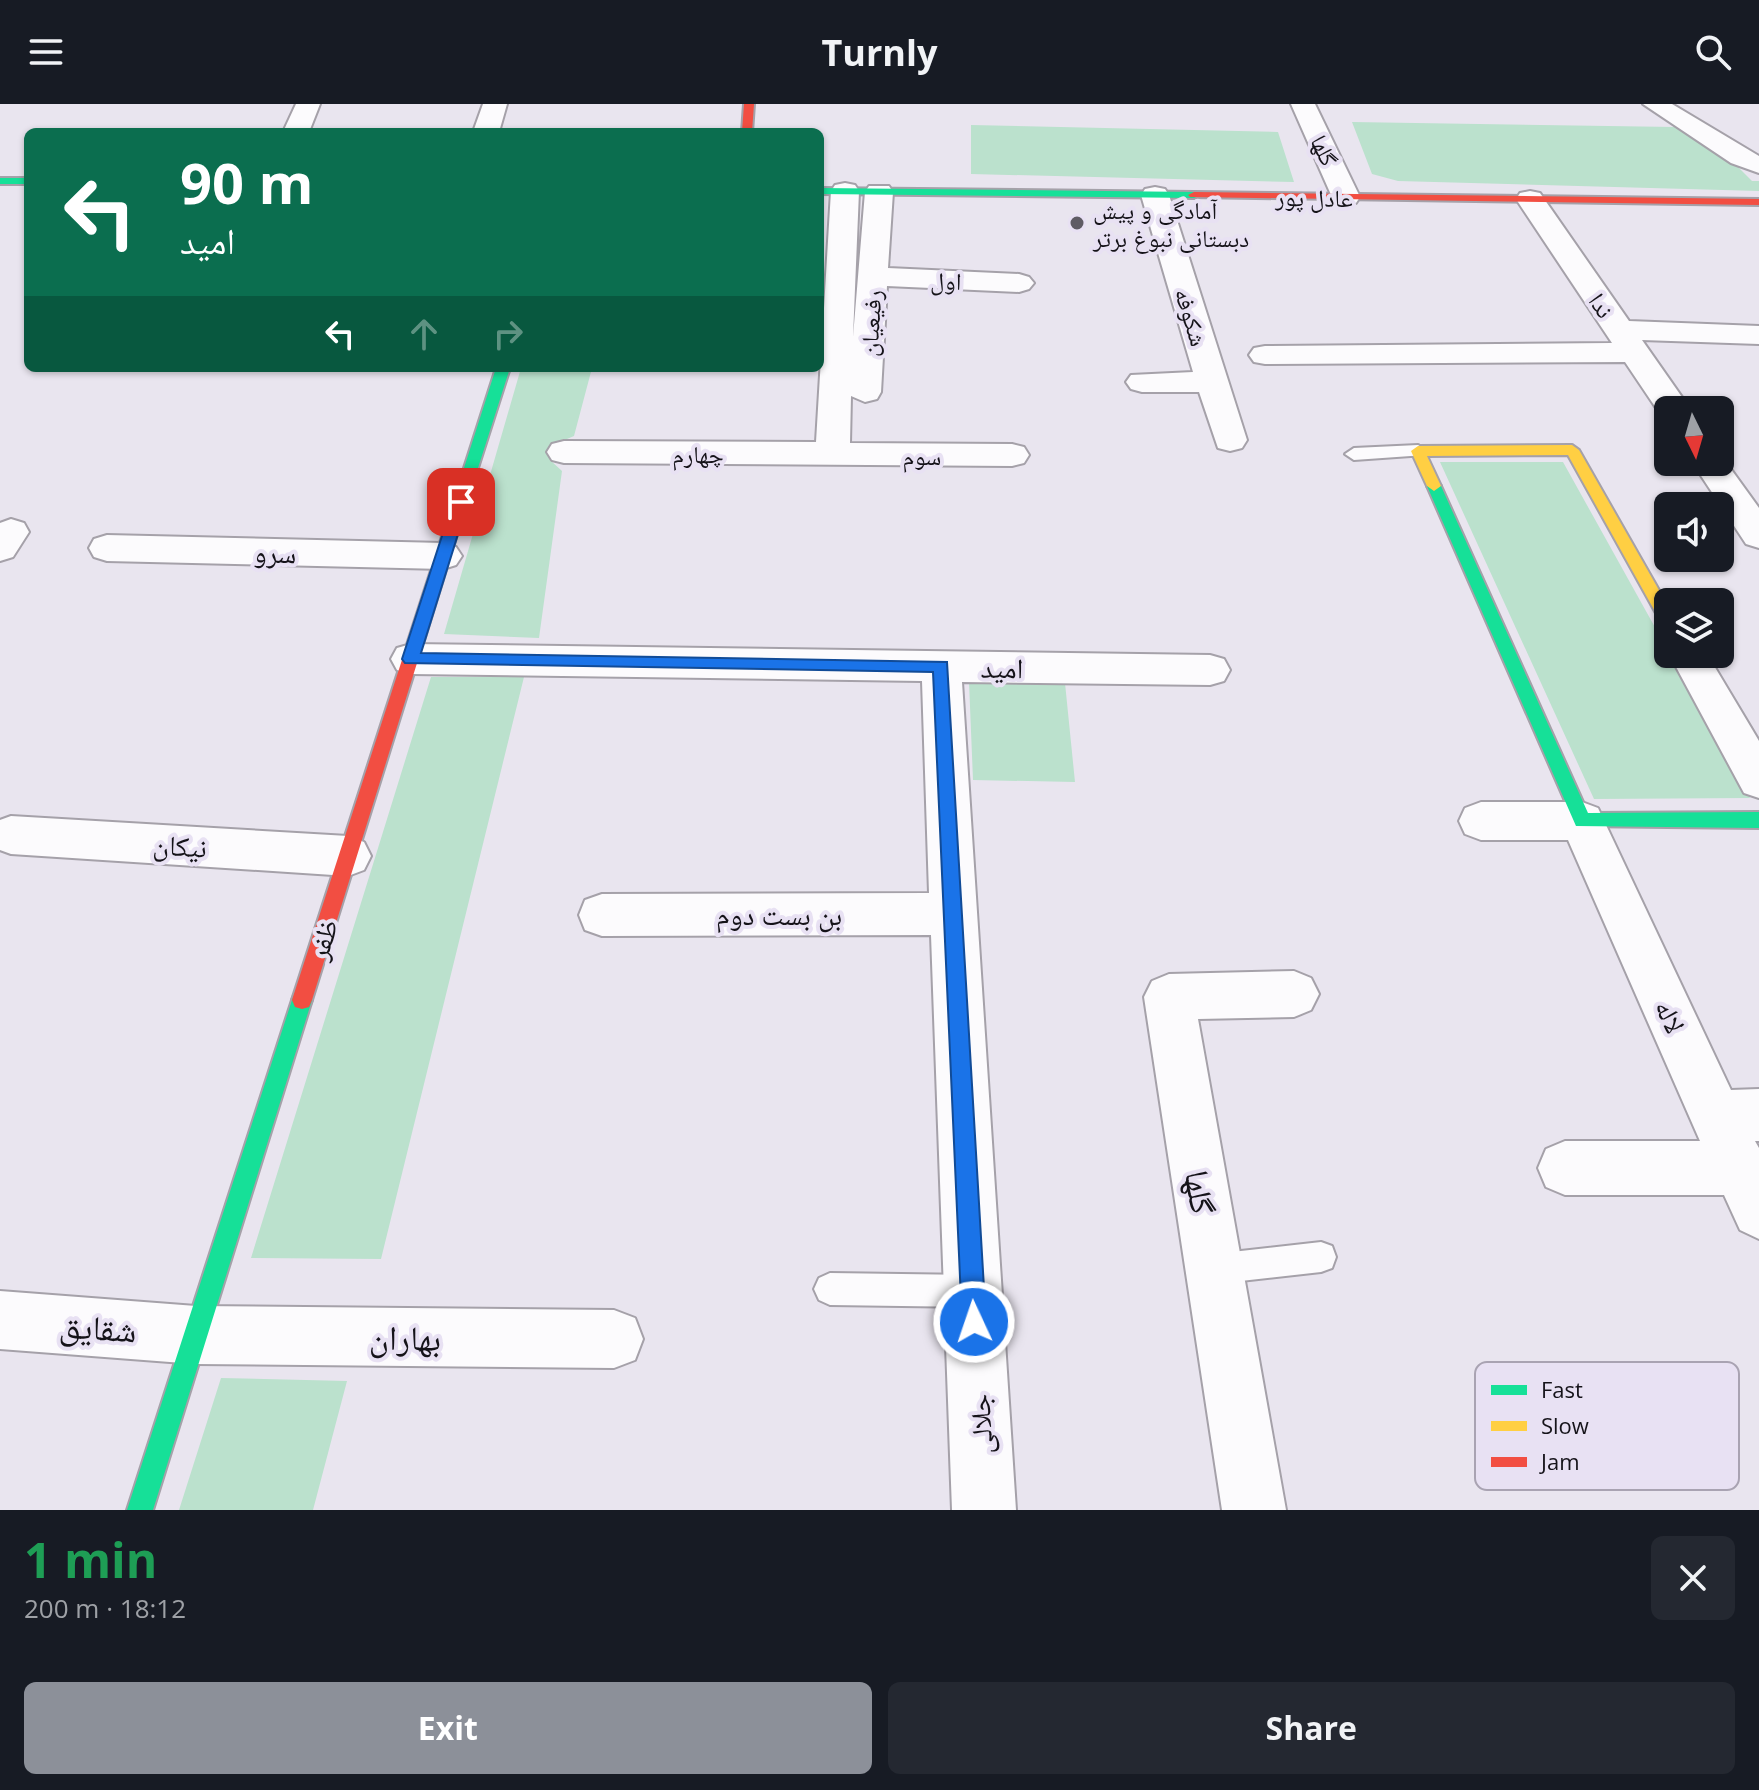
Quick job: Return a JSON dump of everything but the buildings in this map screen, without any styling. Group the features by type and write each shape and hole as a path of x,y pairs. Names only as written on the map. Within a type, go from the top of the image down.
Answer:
{"street":[{"path":"298,128 308,104"},
{"path":"487,128 495,104"},
{"path":"747,128 749,104"},
{"name":"گلها","path":"1303,104 1346,197"},
{"path":"1655,104 1759,165"},
{"path":"1716,112 1759,146"},
{"path":"0,181 24,181"},
{"path":"833,191 830,278 846,454"},
{"name":"عادل پور","path":"833,191 1759,202"},
{"name":"رفیعیان","path":"846,454 873,276 879,192"},
{"name":"شکوفه","path":"1155,195 1230,440"},
{"name":"ندا","path":"1530,199 1664,396"},
{"name":"اول","path":"873,276 1019,283"},
{"path":"1265,355 1759,335"},
{"name":"ظفر","path":"140,1510 502,372"},
{"path":"1142,382 1212,382"},
{"path":"1418,451 1572,450 1654,595"},
{"name":"لاله","path":"1418,451 1582,821 1738,1116 1750,1190"},
{"name":"چهارم","path":"564,452 846,454"},
{"name":"سوم","path":"846,454 1012,455"},
{"path":"1719,476 1759,535"},
{"name":"سرو","path":"107,548 443,556"},
{"name":"امید","path":"411,659 1210,670"},
{"name":"جلالی","path":"941,666 984,1510"},
{"path":"1695,668 1759,780"},
{"path":"1481,821 1759,820"},
{"name":"نیکان","path":"11,835 348,856"},
{"name":"بن بست دوم","path":"602,915 955,914"},
{"name":"گلها","path":"1254,1510 1169,997 1294,994"},
{"path":"1565,1168 1750,1190"},
{"name":"شقایق","path":"0,1320 196,1335"},
{"name":"بهاران","path":"196,1335 614,1339"}],"lane":[{"path":"1354,454 1418,451"},
{"path":"1214,1269 1321,1257"},
{"path":"830,1289 973,1291"}],"green space":[{"path":"1352,122 1675,127 1734,163 1752,181 1759,181 1759,191 1398,181 1372,174"},
{"path":"971,125 1278,132 1294,182 971,174"},
{"path":"520,372 591,372 574,436 560,442 550,460 562,471 539,638 444,634"},
{"path":"1440,462 1563,462 1654,626 1654,668 1678,668 1750,798 1594,799"},
{"path":"431,677 524,677 381,1259 251,1258"},
{"path":"969,682 1065,683 1075,782 973,780"},
{"path":"221,1378 347,1381 313,1510 179,1510"}],"traffic: fast":[{"path":"0,181 24,181"},
{"path":"824,191 1194,195"},
{"path":"463,493 502,372"},
{"path":"1434,486 1582,821 1759,820"},
{"path":"140,1510 302,1000"}],"traffic: slow":[{"path":"1434,486 1418,451 1572,450 1654,595"}],"traffic: jam":[{"path":"747,128 749,104"},
{"path":"1194,195 1759,202"},
{"path":"302,1000 463,493"}],"place":[{"name":"آمادگی و پیش دبستانی نبوغ برتر","path":"1077,223"}],"route":[{"path":"461,502 411,659 941,666 974,1322"}]}
